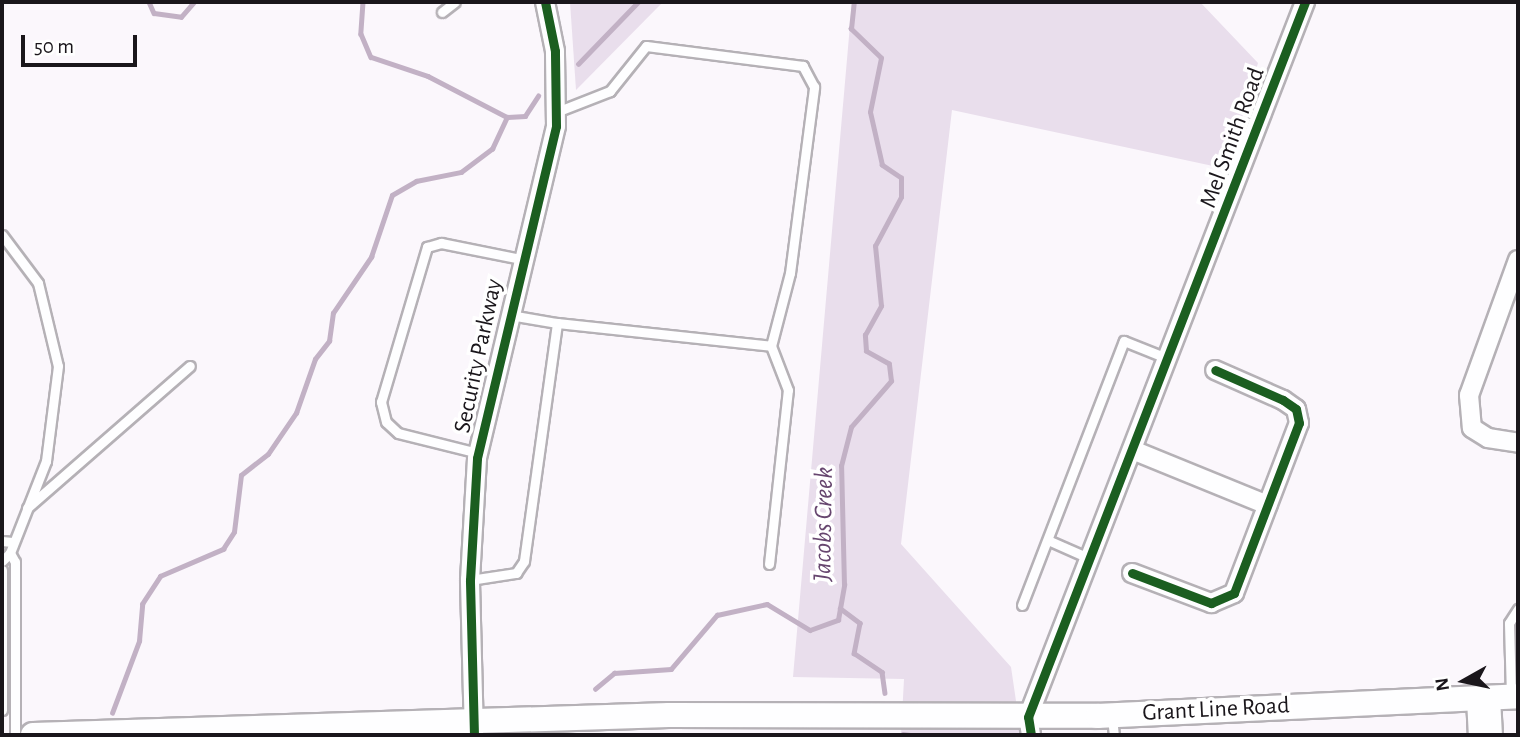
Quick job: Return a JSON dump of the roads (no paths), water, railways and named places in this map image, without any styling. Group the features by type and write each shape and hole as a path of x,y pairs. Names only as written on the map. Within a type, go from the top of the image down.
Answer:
{"main road":[{"name":"Grant Line Road","path":"33,735 475,729 669,715 1029,726 1113,725 1499,697"}],"street":[{"name":"Security Parkway","path":"475,729 470,580 478,453 507,315 556,112 555,51 545,2"},
{"name":"Mel Smith Road","path":"1029,726 1305,2"},
{"path":"1518,260 1469,395 1472,428 1488,438 1518,443"},
{"path":"1132,573 1211,603 1223,601 1234,593 1299,423 1296,410 1214,370"},
{"path":"1135,451 1267,505"},
{"path":"1478,735 1499,697"},
{"path":"1493,735 1499,697"}],"lane":[{"path":"442,12 455,2"},
{"path":"556,112 610,91 646,46 803,66 814,87 790,273 771,346 788,390 768,564"},
{"path":"2,235 38,283 58,366 46,461 12,542 10,553 2,561"},
{"path":"478,453 398,433 386,422 381,402 427,247 441,243 521,259"},
{"path":"507,315 557,323 771,346"},
{"path":"470,580 516,573 524,561 557,323"},
{"path":"1022,605 1050,541 1125,341 1170,359"},
{"path":"26,509 190,366"},
{"path":"2,541 12,542"},
{"path":"1050,541 1093,560"},
{"path":"10,553 15,562 15,735"},
{"path":"2,570 2,710"},
{"path":"1499,697 1509,623 1518,608"}],"waterway":[{"path":"149,2 154,13 181,17 194,2"},
{"path":"363,2 361,34 371,57 428,76 507,117 525,116 538,96"},
{"path":"578,64 638,2"},
{"name":"Jacobs Creek","path":"595,689 614,673 671,669 717,615 767,604 810,630 838,620 844,585 841,466 851,427 891,381 889,364 866,351 865,335 881,306 875,246 901,197 901,178 882,165 870,112 881,58 851,29 854,2"},
{"path":"112,713 139,641 142,604 160,576 223,549 234,532 241,475 268,454 296,413 315,359 329,341 333,313 371,257 392,195 416,181 461,172 492,149 507,117"},
{"path":"840,608 860,623 854,653 882,672 885,693"},
{"path":"903,734 910,735"}]}
